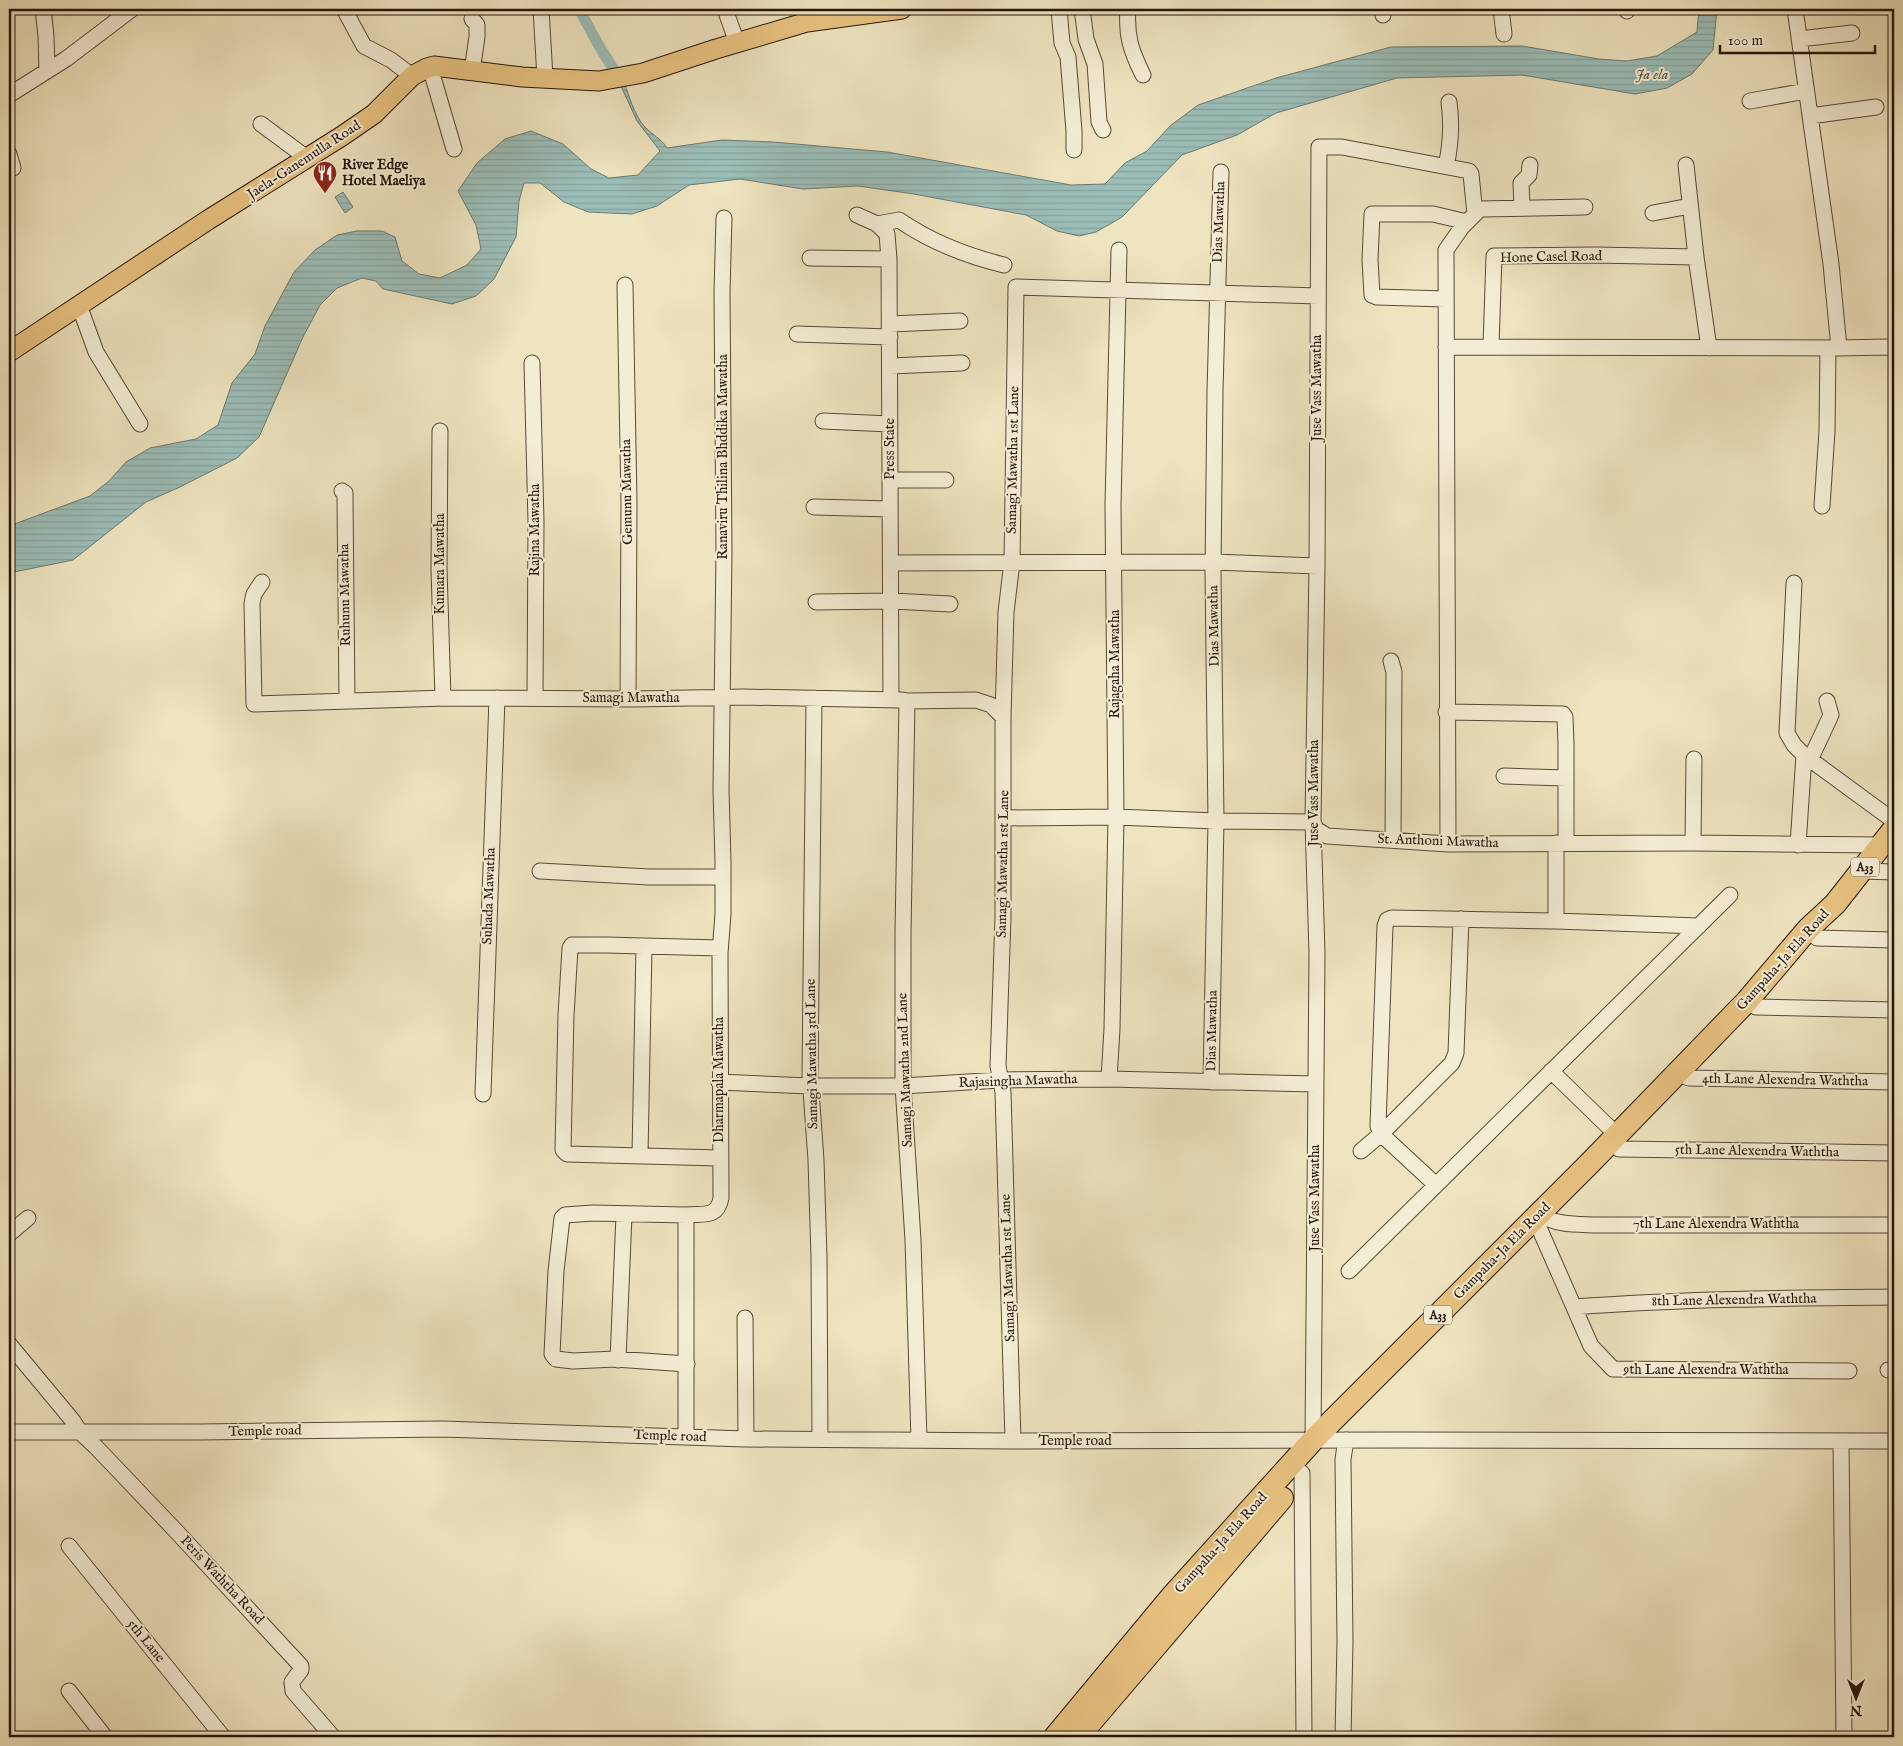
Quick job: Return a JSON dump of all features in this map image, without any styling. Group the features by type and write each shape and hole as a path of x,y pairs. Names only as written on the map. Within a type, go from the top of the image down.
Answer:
{"highway":[{"name":"Gampaha-Ja Ela Road","path":"1054,1737 1173,1595 1330,1440 1683,1075 1808,929 1835,904 1887,837"},
{"name":"Gampaha-Ja Ela Road","path":"1683,1075 1756,1008 1817,938 1835,904"},
{"name":"Gampaha-Ja Ela Road","path":"1078,1737 1330,1440"}],"main road":[{"path":"430,67 598,81 643,73 807,22 902,9"},
{"name":"Jaela-Ganemulla Road","path":"9,352 374,114 412,76 430,67"}],"street":[{"path":"43,9 48,71"},
{"path":"9,95 48,71 132,9"},
{"path":"344,9 364,46 391,60 412,76"},
{"path":"541,9 545,78"},
{"path":"725,9 737,43"},
{"path":"1059,9 1062,42 1068,57 1074,150"},
{"path":"1082,9 1086,39 1094,64 1099,122 1103,130"},
{"path":"1128,9 1127,25 1132,53 1143,75"},
{"path":"1501,9 1504,34"},
{"path":"1795,9 1831,264 1833,348 1822,506"},
{"path":"472,19 477,25 477,37 472,71"},
{"path":"1799,39 1852,33"},
{"path":"430,67 454,149"},
{"path":"1750,100 1806,91"},
{"path":"1449,102 1452,120 1450,148 1446,166 1469,171 1471,174 1471,218"},
{"path":"1810,116 1876,107"},
{"path":"261,124 307,158"},
{"name":"Juse Vass Mawatha","path":"1343,1737 1345,1642 1343,1459 1330,1440 1316,1084 1317,954 1313,822 1317,566 1319,146 1342,147 1446,166"},
{"path":"1522,208 1521,183 1529,176 1530,165"},
{"path":"1686,165 1696,257 1709,348"},
{"name":"Dias Mawatha","path":"1211,1082 1216,821 1214,562 1217,293 1221,172"},
{"path":"1653,213 1690,206"},
{"path":"1448,844 1446,712 1446,250 1480,209 1585,207"},
{"path":"1446,299 1377,297 1372,295 1370,260 1372,214 1433,214 1471,218"},
{"path":"857,215 877,224 899,220 914,230 971,257 1004,265"},
{"name":"Ranaviru Thilina Bhddika Mawatha","path":"722,697 724,552 722,292 724,218"},
{"name":"Press State","path":"877,224 887,234 889,259 891,700"},
{"name":"Rajagaha Mawatha","path":"1109,1079 1112,1029 1116,817 1113,504 1119,250"},
{"name":"Hone Casel Road","path":"1491,346 1494,256 1696,257"},
{"path":"810,258 889,259"},
{"name":"Gemunu Mawatha","path":"625,285 629,502 628,698"},
{"name":"Samagi Mawatha 1st Lane","path":"1013,1441 1004,1092 998,1066 1004,818 1003,717 1006,612 1012,562 1016,287 1119,291"},
{"path":"1119,291 1318,296"},
{"path":"79,306 96,352 140,424"},
{"path":"797,334 890,330 960,321"},
{"path":"1446,347 1833,348 1887,346 1894,349"},
{"name":"Rajina Mawatha","path":"532,363 536,522 535,698"},
{"path":"890,366 962,364"},
{"path":"823,421 890,424"},
{"name":"Kumara Mawatha","path":"440,431 439,568 443,698"},
{"path":"890,480 946,480"},
{"name":"Ruhunu Mawatha","path":"342,490 345,493 346,499 344,516 347,701"},
{"path":"814,507 890,509"},
{"path":"891,563 1012,562 1114,564 1214,562 1317,566"},
{"name":"Samagi Mawatha","path":"262,582 254,594 252,603 254,704 443,698 722,697 907,701 976,700 991,705 1003,717"},
{"path":"1794,582 1787,733 1794,745 1807,757 1894,821"},
{"path":"816,602 892,601 950,604"},
{"path":"1391,661 1394,672 1393,840"},
{"name":"Dharmapala Mawatha","path":"686,1215 715,1212 719,1207 720,1198 720,948 723,877 722,697"},
{"name":"Suhada Mawatha","path":"483,1094 497,698"},
{"name":"Samagi Mawatha 3rd Lane","path":"814,698 810,1086 816,1160 819,1258 820,1439"},
{"name":"Samagi Mawatha 2nd Lane","path":"907,701 903,933 903,1086 913,1240 919,1440"},
{"path":"1798,845 1807,757 1831,715 1827,701"},
{"path":"1446,712 1563,714 1565,717 1566,778 1556,920"},
{"path":"1693,843 1694,759"},
{"path":"1504,776 1566,778"},
{"path":"1004,818 1116,817 1313,822"},
{"name":"St. Anthoni Mawatha","path":"1313,822 1316,829 1327,836 1448,844 1693,843 1798,845 1887,837"},
{"path":"540,871 649,878 723,877"},
{"path":"1861,872 1894,872"},
{"path":"1349,1271 1730,895"},
{"path":"1436,1185 1381,1134 1378,1126 1385,926 1387,920 1392,918 1556,920 1699,926"},
{"path":"1361,1151 1381,1134 1452,1062 1456,1053 1461,919"},
{"path":"1817,938 1894,940"},
{"path":"719,1158 567,1154 564,1150 566,1015 570,948 572,945 720,948"},
{"path":"640,1155 644,946"},
{"path":"1756,1008 1894,1010"},
{"path":"1551,1071 1618,1142"},
{"name":"4th Lane Alexendra Waththa","path":"1683,1075 1894,1082"},
{"name":"Rajasingha Mawatha","path":"720,1082 810,1086 903,1086 1000,1080 1109,1079 1316,1084"},
{"name":"5th Lane Alexendra Waththa","path":"1618,1142 1894,1153"},
{"path":"686,1437 687,1364 686,1215 593,1213 565,1215 562,1218 556,1271 552,1354 556,1359 687,1364"},
{"path":"618,1360 624,1215"},
{"path":"9,1234 28,1218"},
{"name":"7th Lane Alexendra Waththa","path":"1540,1221 1598,1225 1894,1225"},
{"name":"9th Lane Alexendra Waththa","path":"1540,1221 1591,1346 1613,1369 1849,1371"},
{"name":"8th Lane Alexendra Waththa","path":"1574,1307 1752,1298 1894,1297"},
{"path":"745,1318 746,1439"},
{"path":"9,1344 80,1432"},
{"name":"Temple road","path":"9,1432 443,1429 746,1439 1013,1441 1894,1441"},
{"name":"Peris Waththa Road","path":"80,1432 176,1531 301,1666 301,1670 292,1682 293,1691 333,1737"},
{"path":"1841,1441 1844,1737"},
{"path":"1302,1473 1304,1737"},
{"name":"5th Lane","path":"70,1546 223,1737"},
{"path":"69,1691 105,1737"}],"water":[{"name":"Ja ela","path":"1699,9 1717,9 1713,50 1692,74 1667,88 1635,94 1522,75 1397,78 1276,113 1237,135 1182,155 1122,217 1096,232 1079,236 1057,231 1026,215 914,194 858,186 803,189 740,179 689,185 657,206 632,214 588,212 564,202 540,183 524,183 519,201 516,237 494,279 476,296 452,304 383,289 376,281 362,278 337,288 320,305 303,337 259,437 237,458 146,502 73,560 9,573 9,526 90,496 109,481 126,462 150,448 196,439 218,425 232,383 255,354 265,326 294,272 315,250 337,235 357,231 382,231 395,237 402,261 419,274 440,278 467,265 481,249 476,225 458,191 477,163 505,139 531,131 563,144 591,169 609,178 638,175 660,151 637,121 620,84 624,82 640,121 667,148 722,140 773,142 887,152 1071,185 1105,184 1125,163 1147,151 1170,126 1198,105 1276,78 1391,47 1522,46 1599,59 1627,61 1657,56 1697,32"},
{"path":"343,192 353,207 345,213 335,197"}],"waterway":[{"path":"579,9 621,81"}],"place":[{"name":"River Edge Hotel Maeliya","path":"325,194"}]}
